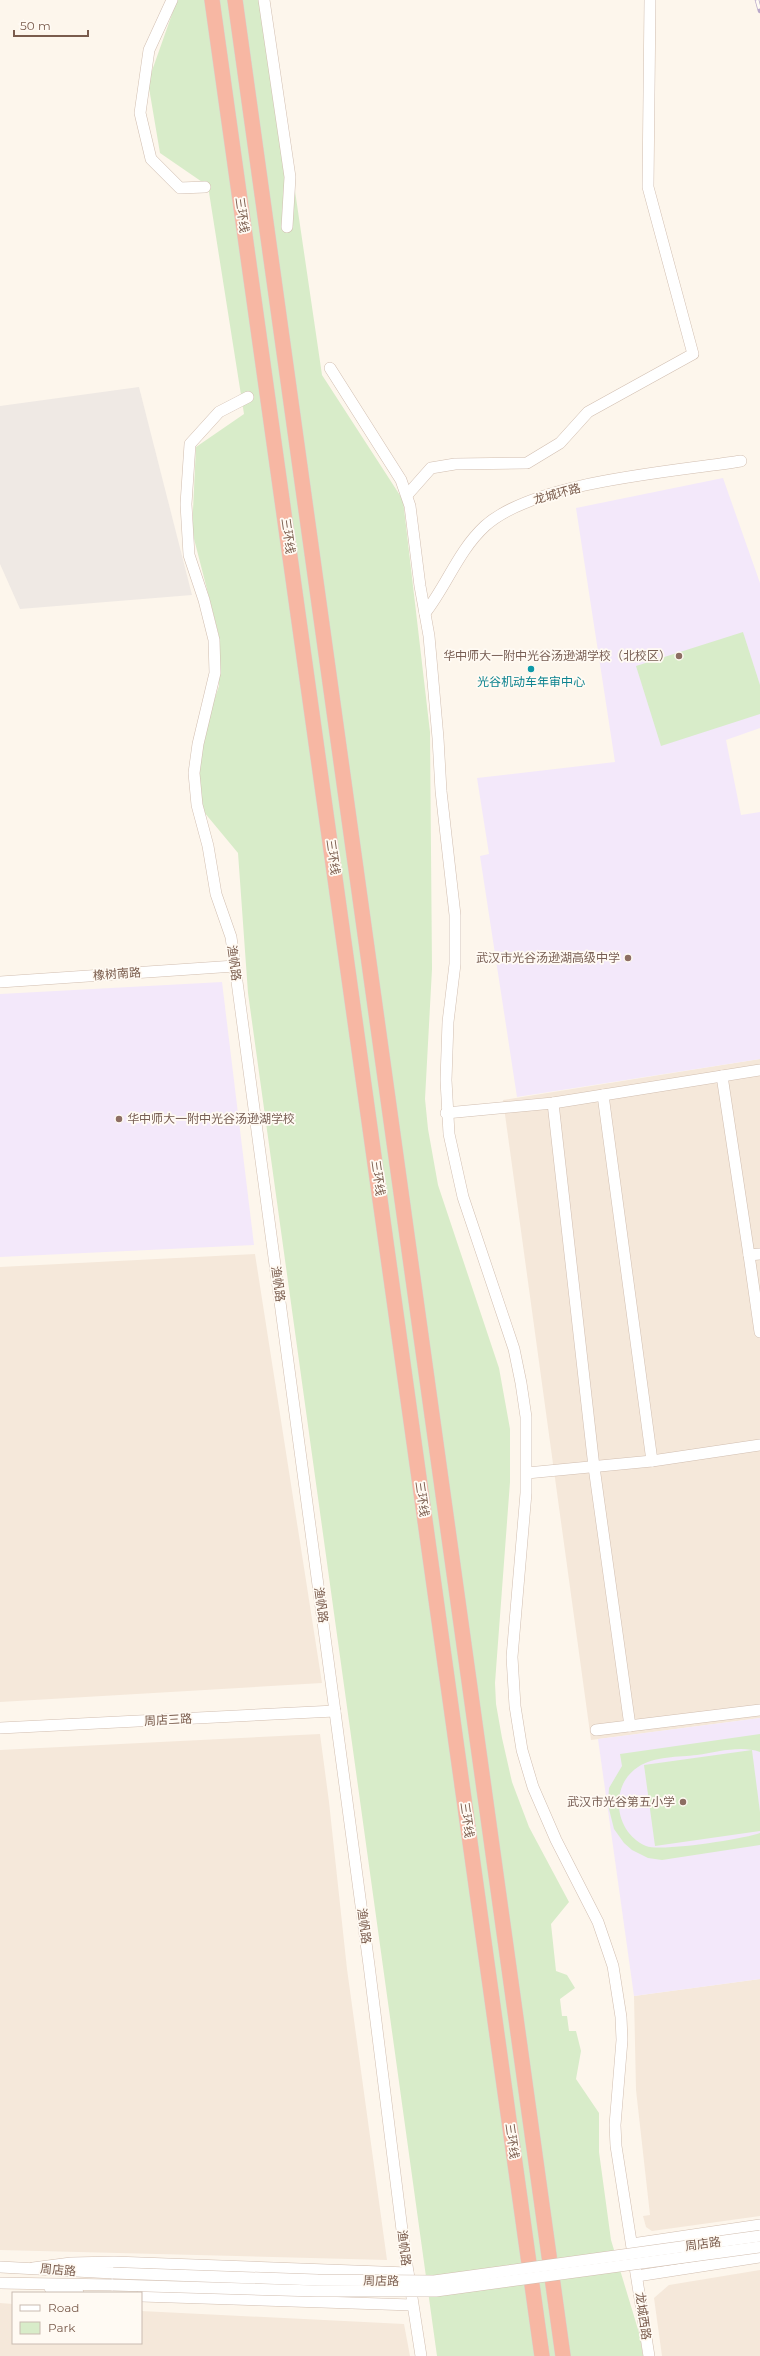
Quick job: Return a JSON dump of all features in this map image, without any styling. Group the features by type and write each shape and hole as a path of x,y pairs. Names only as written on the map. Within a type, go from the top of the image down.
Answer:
{"highway":[{"name":"三环线","path":"212,0 542,2356"},
{"name":"三环线","path":"235,0 564,2356"}],"street":[{"path":"172,0 149,50 140,113 151,160 180,188 205,187"},
{"path":"264,0 290,177 287,227"},
{"path":"330,368 408,494 431,468 455,464 526,463 560,443 588,412 693,354 648,187 650,0"},
{"name":"渔帆路","path":"248,397 219,412 190,444 186,504 189,555 204,600 214,640 215,673 198,744 194,773 195,786 197,805 208,846 216,894 231,937 335,1711 412,2305 421,2356"},
{"name":"龙城环路","path":"425,613 439,595 451,569 476,536 498,516 520,503 599,483 741,461"},
{"name":"龙城西路","path":"408,494 425,613 456,927 454,979 448,1022 446,1113 452,1156 463,1197 518,1368 526,1417 527,1473 512,1657 517,1720 522,1750 539,1803 598,1922 612,1966 621,2017 622,2040 615,2125 616,2146 649,2356"},
{"name":"橡树南路","path":"0,982 235,966"},
{"path":"446,1113 553,1103 760,1070"},
{"path":"722,1076 755,1255 760,1332"},
{"path":"603,1095 652,1461"},
{"path":"553,1103 594,1467 630,1726"},
{"path":"527,1473 652,1461 760,1445"},
{"path":"596,1730 760,1710"},
{"name":"周店三路","path":"0,1728 335,1711"},
{"path":"632,2244 760,2225"},
{"name":"周店路","path":"0,2267 113,2273 318,2280 434,2280 760,2236"},
{"name":"周店路","path":"0,2283 316,2291 436,2292 760,2247"},
{"path":"637,2276 760,2258"},
{"path":"33,2268 71,2263 114,2262 408,2273"},
{"path":"32,2284 73,2292"},
{"path":"142,2296 412,2305"}],"shaded area":[{"path":"139,387 192,595 20,609 0,564 0,406"},
{"path":"723,478 760,583 760,728 726,740 741,815 760,812 760,1059 517,1097 480,856 489,854 477,778 615,762 576,508"},
{"name":"华中师大一附中光谷汤逊湖学校","path":"222,982 254,1245 0,1257 0,994"},
{"path":"760,1059 760,1718 591,1740 503,1100"},
{"path":"255,1254 322,1683 0,1702 0,1267"},
{"name":"武汉市光谷第五小学","path":"760,1718 760,1979 634,1996 598,1739"},
{"path":"320,1734 347,1969 387,2260 0,2250 0,1750"},
{"path":"760,1979 760,2216 652,2231 646,2227 643,2216 650,2215 636,2090 634,1996"},
{"path":"760,2270 760,2356 662,2356 654,2298 669,2285"},
{"path":"0,2303 12,2304 12,2344 142,2344 142,2311 404,2324 410,2356 0,2356"}],"green space":[{"path":"177,0 267,0 322,375 403,500 430,732 432,969 425,1099 428,1129 438,1185 499,1368 510,1429 510,1482 495,1683 496,1704 512,1782 529,1827 569,1902 551,1924 556,1971 567,1975 575,1988 560,1999 562,2016 567,2016 569,2031 576,2031 581,2051 576,2079 599,2113 599,2152 611,2240 640,2336 643,2356 437,2356 248,993 238,853 199,806 200,741 219,686 219,636 192,531 196,447 244,414 208,186 160,153 148,82"},
{"path":"743,632 760,685 760,714 661,746 636,666"},
{"path":"760,1734 760,1752 737,1749 659,1759 644,1763 629,1775 623,1785 619,1797 619,1808 622,1820 627,1830 635,1839 646,1846 684,1846 751,1836 760,1833 760,1845 662,1860 648,1858 632,1850 624,1843 614,1829 608,1805 609,1788 622,1766 620,1754"},
{"path":"752,1750 760,1812 760,1831 655,1846 644,1765"}],"railway":[{"path":"757,0 760,11"}],"place":[{"name":"华中师大一附中光谷汤逊湖学校（北校区）","path":"679,656"},
{"name":"光谷机动车年审中心","path":"531,669"},
{"name":"武汉市光谷汤逊湖高级中学","path":"628,958"},
{"name":"华中师大一附中光谷汤逊湖学校","path":"119,1119"},
{"name":"武汉市光谷第五小学","path":"683,1802"}]}
